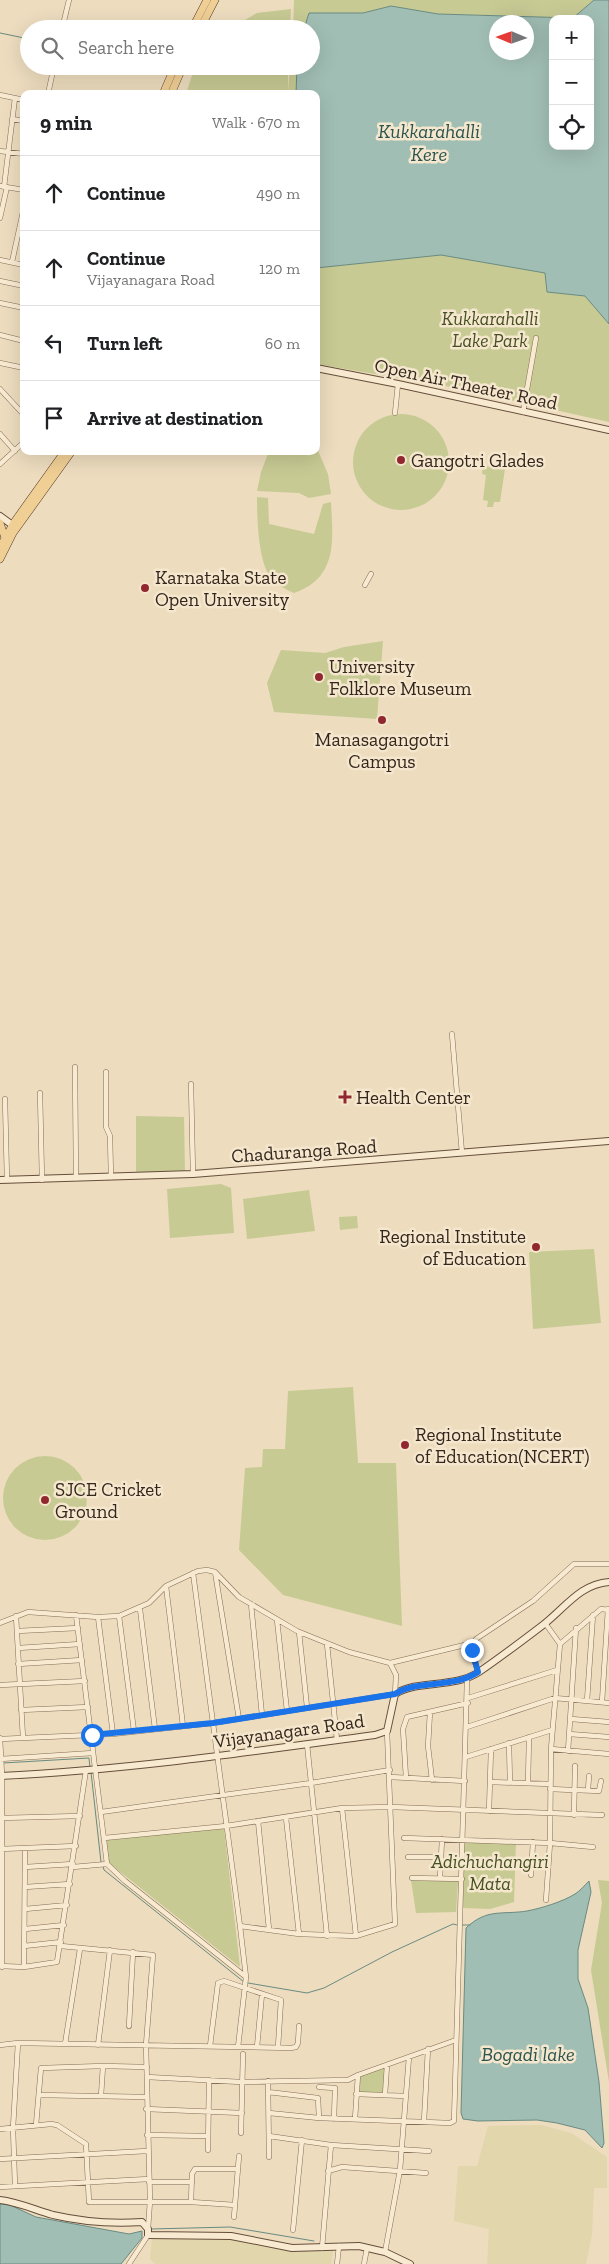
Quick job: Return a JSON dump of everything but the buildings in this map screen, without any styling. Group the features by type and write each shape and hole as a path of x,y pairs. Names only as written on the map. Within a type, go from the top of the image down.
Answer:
{"main road":[{"path":"197,20 207,0"},
{"path":"205,20 215,0"},
{"path":"165,90 174,75"},
{"path":"172,90 174,75"},
{"path":"0,547 62,455"},
{"path":"0,558 13,527 69,455"},
{"path":"1,520 13,527"},
{"path":"1,520 5,538"}],"street":[{"path":"64,20 69,0"},
{"path":"49,90 52,75"},
{"path":"0,95 20,99"},
{"path":"0,218 15,98"},
{"path":"12,119 20,120"},
{"path":"0,151 20,154"},
{"path":"4,187 20,189"},
{"path":"12,262 20,234"},
{"path":"0,260 20,264"},
{"path":"0,281 20,285"},
{"path":"0,303 20,307"},
{"path":"0,335 20,340"},
{"path":"523,412 536,338"},
{"path":"0,363 20,367"},
{"name":"Open Air Theater Road","path":"320,369 609,430"},
{"path":"395,413 398,384"},
{"path":"0,388 20,410"},
{"path":"0,434 15,451"},
{"path":"0,464 20,446"},
{"path":"365,585 371,574"},
{"path":"452,1034 462,1153"},
{"path":"75,1067 76,1178"},
{"path":"106,1072 106,1127 110,1136 111,1177"},
{"path":"191,1084 193,1174"},
{"path":"40,1093 42,1180"},
{"path":"4,1180 5,1099"},
{"name":"Chaduranga Road","path":"4,1180 193,1174 609,1141"},
{"path":"478,1672 472,1650 476,1639 533,1601 574,1564 609,1564"},
{"path":"0,1623 28,1612 98,1617 119,1616 140,1609 166,1586 193,1573 207,1570 215,1572 239,1597 299,1632 349,1652 390,1664 473,1643"},
{"path":"215,1572 239,1719"},
{"path":"193,1573 240,1926 245,1983 238,2046"},
{"path":"86,1770 57,1962 24,1967 1,1966 0,1738 113,1734 213,1723 395,1694 405,1690 467,1680 545,1624 578,1593 596,1584 609,1582"},
{"path":"166,1586 183,1726"},
{"path":"251,1604 262,1715"},
{"path":"140,1609 155,1729"},
{"path":"546,1900 550,1842 552,1730 560,1644 576,1628 601,1609 608,1610 602,1702"},
{"path":"76,1615 107,1864 245,1983 262,1994 280,2000 278,2047"},
{"path":"587,1701 593,1615"},
{"path":"16,1616 23,1738"},
{"path":"119,1616 134,1731"},
{"path":"98,1617 113,1734"},
{"path":"277,1620 287,1711"},
{"path":"545,1624 560,1644"},
{"path":"17,1631 78,1628"},
{"path":"568,1750 576,1628"},
{"path":"299,1632 308,1708"},
{"path":"18,1648 80,1644"},
{"path":"327,1644 337,1740"},
{"path":"18,1664 82,1660"},
{"path":"390,1664 396,1675 395,1694"},
{"path":"406,1778 404,1722 407,1717 430,1712 557,1670"},
{"path":"269,2113 319,2118 404,2122 450,2123 454,2121 468,1700 467,1680"},
{"path":"0,1685 85,1681"},
{"name":"Vijayanagara Road","path":"1,1776 96,1770 217,1757 387,1731 395,1694"},
{"path":"467,1727 555,1698 609,1703"},
{"path":"21,1710 88,1707"},
{"path":"430,1712 428,1746 432,1780"},
{"path":"571,1718 609,1722"},
{"path":"466,1757 552,1730"},
{"path":"240,1926 299,1934 356,1936 395,1924 387,1731"},
{"path":"570,1734 609,1737"},
{"path":"528,1783 529,1737"},
{"path":"510,1743 510,1782"},
{"path":"307,1744 327,1936"},
{"path":"489,1811 491,1749"},
{"path":"551,1749 609,1754"},
{"path":"1,1759 94,1753"},
{"path":"574,1815 573,1790 575,1766"},
{"path":"101,1812 223,1796 390,1770"},
{"path":"588,1790 589,1776"},
{"path":"390,1777 465,1781"},
{"path":"490,1782 528,1783 573,1790 599,1791 601,1781"},
{"path":"104,1838 226,1826 342,1808 464,1810 602,1816"},
{"path":"342,1808 356,1936"},
{"path":"1,1818 80,1816"},
{"path":"286,1818 299,1934"},
{"path":"258,1821 269,1929"},
{"path":"404,1838 550,1842 593,1847"},
{"path":"440,1878 442,1839"},
{"path":"531,1875 533,1842"},
{"path":"1,1849 76,1846"},
{"path":"24,1967 25,1848"},
{"path":"408,1856 441,1857"},
{"path":"25,1867 107,1864"},
{"path":"412,1878 462,1879"},
{"path":"25,1887 70,1884"},
{"path":"25,1909 67,1905"},
{"path":"24,1929 64,1925"},
{"path":"24,1946 61,1944 80,1948 154,1954 146,2045 147,2151 150,2201 148,2232 129,2264"},
{"path":"65,2044 80,1948"},
{"path":"98,2045 110,1950"},
{"path":"129,2026 133,1952"},
{"path":"210,2046 218,1983 224,1981 245,1983"},
{"path":"257,2047 262,1994"},
{"path":"0,2045 18,2043 296,2047 299,2026"},
{"path":"147,2077 241,2082 348,2080 456,2040"},
{"path":"15,2186 13,2128 18,2043"},
{"path":"424,2121 428,2050"},
{"path":"241,2133 243,2054"},
{"path":"385,2252 400,2170 409,2057"},
{"path":"385,2095 387,2065"},
{"path":"102,2096 103,2066"},
{"path":"36,2125 41,2068 147,2067"},
{"path":"354,2119 358,2075"},
{"path":"208,2150 209,2080"},
{"path":"268,2081 269,2157"},
{"path":"319,2087 336,2088 334,2118"},
{"path":"268,2092 318,2098 319,2118"},
{"path":"356,2094 406,2096"},
{"path":"39,2095 146,2097"},
{"path":"146,2109 242,2113"},
{"path":"0,2129 57,2125 86,2144 89,2202 150,2201 235,2205"},
{"path":"147,2135 208,2136"},
{"path":"269,2136 331,2145 429,2150"},
{"path":"293,2230 302,2140"},
{"path":"322,2248 331,2145"},
{"path":"0,2159 147,2151"},
{"path":"234,2217 239,2156"},
{"path":"328,2171 342,2167 426,2173"},
{"path":"191,2202 192,2174 195,2169 238,2169"},
{"path":"0,2187 88,2182 192,2182"},
{"path":"0,2200 54,2215 95,2222 112,2224 142,2222 148,2232"},
{"path":"148,2232 231,2236 292,2248 339,2246 367,2248 385,2252 410,2264"},
{"path":"337,2264 339,2246"},
{"path":"364,2264 367,2248"}],"shaded area":[{"path":"541,2125 571,2133 607,2157 607,2188 594,2188 592,2235 586,2264 487,2264 489,2229 454,2221 458,2166 477,2166 488,2126"},
{"path":"152,2238 229,2238 289,2250 333,2251 331,2264 155,2264 150,2259"}],"green space":[{"path":"294,0 594,0 576,15 549,15 549,17 534,17 534,15 438,14 391,6 363,13 309,13 307,20 293,20"},
{"path":"291,9 290,20 245,20 257,13"},
{"path":"192,75 288,75 288,90 187,90"},
{"path":"289,75 297,75 296,90 288,90"},
{"name":"Kukkarahalli Lake Park","path":"441,255 545,273 547,292 585,296 609,324 609,422 457,388 320,365 320,268"},
{"name":"Gangotri Glades","path":"392,414 410,414 428,422 441,435 449,453 446,481 428,502 410,510 392,510 374,502 361,489 353,471 353,453 361,435 374,422"},
{"path":"267,455 320,455 328,474 331,494 309,498 299,493 257,491"},
{"path":"483,466 505,469 500,502 494,502 493,507 487,507 488,501 483,500 486,475 482,474"},
{"path":"257,497 268,498 269,524 314,534 323,504 331,502 332,544 326,568 319,578 294,593 271,578 263,561 259,539"},
{"path":"383,641 377,719 274,712 267,683 281,650 325,653 344,647"},
{"path":"136,1116 184,1117 185,1173 136,1172"},
{"path":"221,1184 231,1188 234,1233 170,1238 167,1189"},
{"path":"309,1190 315,1231 247,1239 243,1199"},
{"path":"357,1216 358,1228 340,1230 339,1217"},
{"path":"594,1249 601,1323 533,1329 529,1252"},
{"path":"353,1387 358,1463 396,1463 402,1626 283,1595 239,1550 245,1468 262,1467 263,1449 285,1449 288,1391"},
{"name":"SJCE Cricket Ground","path":"45,1456 61,1459 75,1468 84,1482 87,1498 84,1514 75,1528 61,1537 45,1540 29,1537 15,1528 6,1514 3,1498 6,1482 15,1468 29,1459"},
{"path":"224,1828 240,1967 109,1863 106,1840"},
{"name":"Adichuchangiri Mata","path":"516,1841 514,1902 490,1909 463,1908 463,1842"},
{"path":"411,1880 458,1881 456,1912 416,1913"},
{"path":"598,1880 609,1881 609,2082 591,1970 602,1903"},
{"path":"385,2066 383,2093 359,2093 360,2075"}],"water":[{"name":"Kukkarahalli Kere","path":"594,0 609,0 609,324 585,296 547,292 545,273 441,255 320,268 320,90 296,90 297,75 320,75 320,20 307,20 309,13 363,13 391,6 438,14 489,16 489,60 534,60 534,17 549,17 549,150 594,150 594,15 576,15"},
{"name":"Bogadi lake","path":"589,1881 591,1892 578,1950 578,1979 588,2008 599,2082 604,2143 602,2148 585,2130 557,2123 537,2120 478,2121 463,2119 461,2113 466,1928 481,1917 488,1915 527,1911 558,1902 577,1893"},
{"path":"0,2204 10,2205 36,2217 129,2234 142,2231 142,2238 121,2264 0,2264"}],"waterway":[{"path":"0,33 20,37"},
{"path":"3,1763 89,1758 90,1768"},
{"path":"91,1772 101,1862"},
{"path":"103,1866 104,1870 244,1982"},
{"path":"248,1983 307,1993 324,1988 392,1952 453,1924 457,1925"},
{"path":"461,1925 470,1925"},
{"path":"151,2229 230,2227 314,2241"}],"place":[{"name":"Gangotri Glades","path":"401,460"},
{"name":"Karnataka State Open University","path":"145,588"},
{"name":"University Folklore Museum","path":"319,677"},
{"name":"Manasagangotri Campus","path":"382,720"},
{"name":"Health Center","path":"345,1097"},
{"name":"Regional Institute of Education","path":"536,1247"},
{"name":"Regional Institute of Education(NCERT)","path":"405,1445"},
{"name":"SJCE Cricket Ground","path":"45,1500"}],"route":[{"path":"92,1735 213,1723 395,1694 405,1690 467,1680 478,1672 472,1650"}]}
